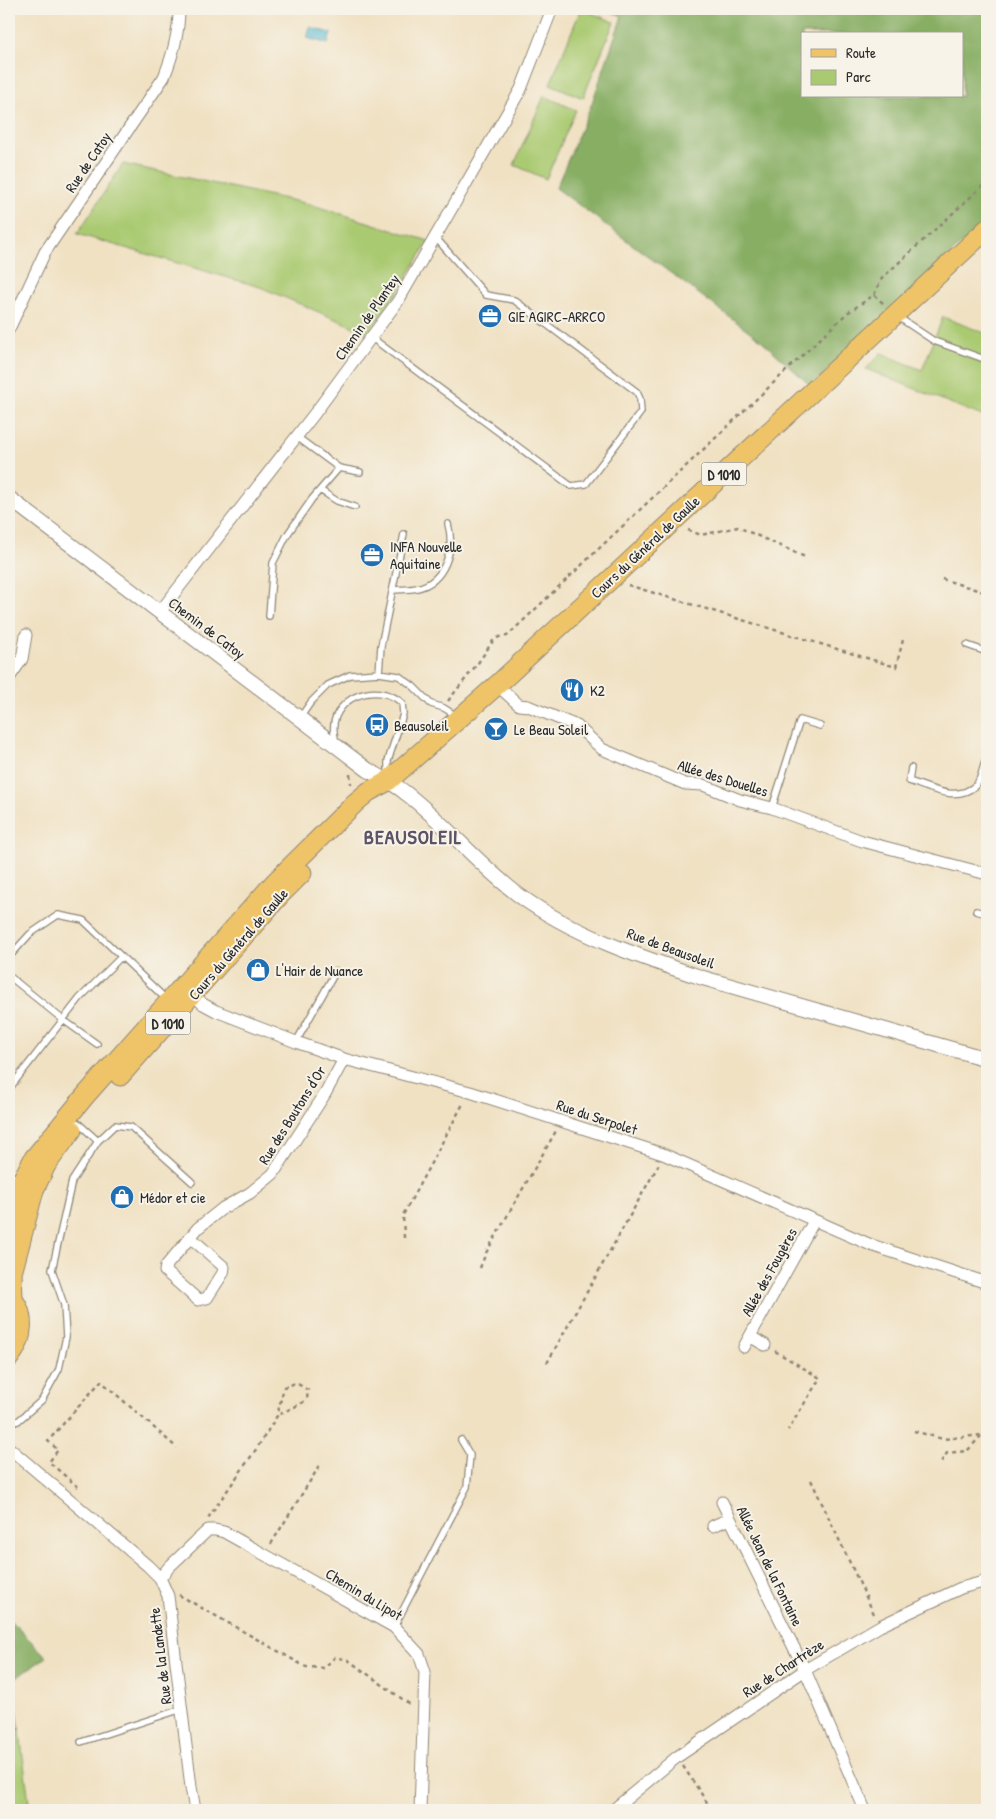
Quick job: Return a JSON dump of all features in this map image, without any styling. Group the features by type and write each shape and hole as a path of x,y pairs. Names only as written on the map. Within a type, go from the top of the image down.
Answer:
{"main road":[{"name":"Cours du Général de Gaulle","path":"188,990 274,882 356,802 368,792 388,781 497,685 987,229"},
{"name":"Cours du Général de Gaulle","path":"9,1214 15,1178 188,990 376,800 388,781"},
{"name":"Cours du Général de Gaulle","path":"9,1358 16,1350 21,1338 22,1324 20,1311 11,1297 12,1273 34,1190 46,1164 173,1006"}],"street":[{"name":"Rue de Catoy","path":"9,329 45,252 164,77 174,52 179,22 179,9"},
{"name":"Chemin de Plantey","path":"159,613 297,437 398,301 521,89 552,9"},
{"name":"Chemin de Catoy","path":"9,498 368,770 388,781"},
{"path":"9,678 22,659 26,635"},
{"name":"Allée des Douelles","path":"497,685 519,705 528,706 577,726 602,749 685,784 703,785 740,800 772,808 862,840 987,874"},
{"name":"Rue de Beausoleil","path":"388,781 415,801 518,894 576,930 660,964 703,978 987,1059"},
{"name":"Rue du Serpolet","path":"188,990 203,1004 216,1011 296,1042 344,1059 470,1092 663,1154 871,1245 987,1283"},
{"name":"Rue des Boutons d'Or","path":"190,1237 224,1267 223,1274 206,1298 198,1300 166,1271 166,1266 190,1237 198,1228 223,1208 250,1193 274,1174 326,1094 344,1059"},
{"name":"Allée des Fougères","path":"744,1347 814,1221"},
{"name":"Allée des Fougères","path":"751,1337 765,1345"},
{"name":"Rue de la Landette","path":"9,1448 160,1578 168,1596 195,1810"},
{"name":"Allée Jean de la Fontaine","path":"722,1502 805,1670 865,1810"},
{"path":"713,1526 729,1519"},
{"path":"160,1578 208,1530"},
{"name":"Chemin du Lipot","path":"208,1530 224,1532 394,1627 419,1654 425,1672 420,1810"},
{"name":"Rue de Chartrèze","path":"613,1810 677,1757 805,1670 880,1626 961,1588 987,1581"}],"lane":[{"path":"372,338 571,486 586,484 641,412 640,399 637,392 514,300 486,294 436,238"},
{"path":"894,314 934,341 987,360"},
{"path":"297,437 339,468 360,472"},
{"path":"269,616 273,563 287,535 320,490 339,468"},
{"path":"320,490 337,501 355,507"},
{"path":"393,590 418,588 436,578 448,560 452,538 448,524"},
{"path":"378,673 381,646 404,534"},
{"path":"967,645 987,652"},
{"path":"300,719 311,702 328,685 350,675 378,673 399,676 413,686 431,704 444,708 460,718"},
{"path":"336,745 333,730 336,717 345,704 355,696 367,693 382,692 394,696 402,703 403,714 388,761 388,781"},
{"path":"772,808 800,720 820,726"},
{"path":"911,768 909,781 951,794 962,793 977,784 987,756"},
{"path":"976,911 987,914"},
{"path":"9,958 30,934 58,915 83,920 173,1006"},
{"path":"9,1089 62,1019 121,956"},
{"path":"296,1042 336,971"},
{"path":"9,976 62,1019 97,1044"},
{"path":"78,1123 98,1141"},
{"path":"9,1424 18,1421 42,1400 59,1369 66,1337 64,1304 52,1270 72,1181 98,1141 115,1125 131,1127 192,1182"},
{"path":"394,1627 466,1487 470,1455 461,1440"},
{"path":"82,1742 182,1709"}],"path":[{"path":"444,708 493,641 499,637 507,636 846,314 874,295 882,278 987,182"},
{"path":"670,524 701,535 738,526 805,557"},
{"path":"618,573 627,584 896,667 903,640"},
{"path":"942,579 987,593"},
{"path":"404,1238 403,1215 470,1092"},
{"path":"480,1268 486,1252 562,1121"},
{"path":"547,1363 658,1169 663,1154"},
{"path":"765,1345 820,1378 788,1430"},
{"path":"78,1488 49,1462 58,1450 48,1441 101,1381 176,1448"},
{"path":"208,1530 205,1522 257,1448 276,1416 284,1387 296,1383 308,1390 308,1399 300,1406 287,1409 276,1416"},
{"path":"941,1462 947,1453 967,1450 987,1428"},
{"path":"914,1431 943,1439 982,1435"},
{"path":"265,1554 320,1465"},
{"path":"810,1480 880,1626"},
{"path":"168,1596 180,1595 306,1667 324,1668 335,1657 348,1660 423,1714"},
{"path":"677,1757 712,1810"}],"green space":[{"path":"581,9 614,22 583,98 550,84"},
{"path":"600,9 987,9 987,220 811,386 761,340 556,188 592,103 622,16"},
{"path":"544,96 576,110 546,179 514,165"},
{"path":"123,164 309,204 429,241 399,290 368,333 260,287 77,234"},
{"path":"943,317 987,334 987,418 866,369 881,353 922,370"},
{"path":"9,1619 47,1657 9,1682"},
{"path":"9,1683 15,1695 30,1810 9,1810"}],"water":[{"path":"310,27 331,33 328,44 307,38"}],"place":[{"name":"GIE AGIRC-ARRCO","path":"490,316"},
{"name":"INFA Nouvelle Aquitaine","path":"372,555"},
{"name":"K2","path":"572,690"},
{"name":"Beausoleil","path":"377,725"},
{"name":"Le Beau Soleil","path":"496,729"},
{"name":"L'Hair de Nuance","path":"258,970"},
{"name":"Médor et cie","path":"122,1197"}],"district":[{"name":"BEAUSOLEIL","path":"413,836"}]}
